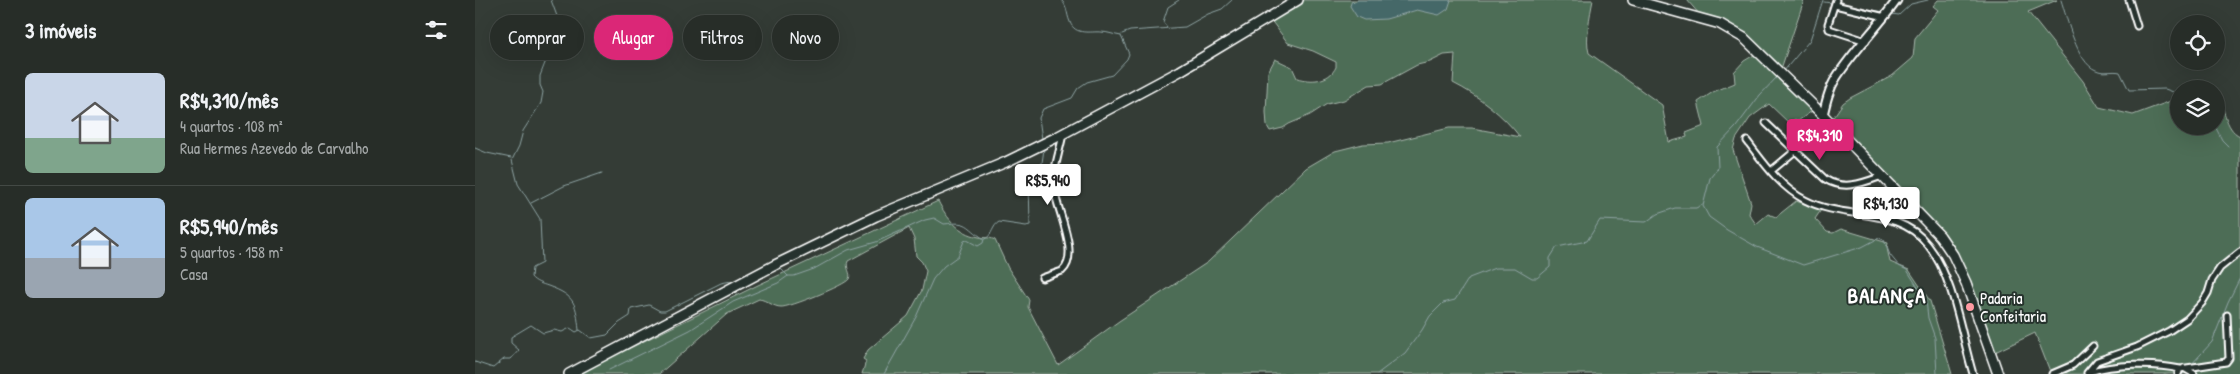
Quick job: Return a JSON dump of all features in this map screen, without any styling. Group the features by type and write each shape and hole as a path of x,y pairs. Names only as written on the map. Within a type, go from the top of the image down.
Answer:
{"highway":[{"path":"569,374 775,265 875,216 1006,162 1063,134 1180,71 1298,0"},
{"path":"1633,0 1730,29 1745,38 1883,175 1940,236 1953,255 1966,283 1998,374"}],"street":[{"path":"1823,115 1836,78 1897,0"},
{"path":"2129,0 2137,26"},
{"path":"1866,41 1829,29 1828,24 1835,2 1885,17"},
{"path":"1771,171 1830,122"},
{"path":"1765,124 1825,179 1832,183 1856,185 1883,175"},
{"path":"1042,278 1062,272 1068,261 1064,224 1054,188 1063,134"},
{"path":"1747,141 1780,182 1806,200 1839,211 1894,220 1909,227 1923,239 1935,256 1946,279 1973,374"},
{"path":"2087,373 2097,360 2137,347 2169,331 2187,319 2202,304 2212,280 2220,268 2240,252"},
{"path":"2181,370 2226,362 2229,358 2227,315"},
{"path":"2052,374 2073,366 2093,346"},
{"path":"2087,373 2117,366 2181,370 2194,374"}],"green space":[{"path":"1304,0 1593,0 1589,20 1589,53 1662,105 1669,142 1687,137 1686,133 1704,126 1698,102 1713,92 1735,83 1734,72 1744,61 1754,55 1812,111 1798,121 1795,119 1789,123 1769,104 1750,118 1736,139 1733,150 1751,203 1749,214 1756,224 1768,214 1776,217 1796,201 1821,210 1815,219 1827,232 1833,233 1841,229 1888,243 1887,248 1890,262 1909,270 1930,301 1952,374 862,374 866,361 863,359 868,350 908,316 922,290 926,271 922,262 916,256 914,239 909,228 848,261 849,279 817,296 781,307 759,299 727,314 659,374 577,374 758,285 938,201 945,214 960,229 972,235 995,240 1008,268 1029,300 1028,307 1058,365 1119,321 1208,262 1306,168 1335,151 1363,144 1388,143 1449,128 1472,128 1520,137 1490,107 1453,83 1455,54 1444,55 1430,62 1417,65 1382,84 1369,85 1344,100 1327,104 1310,115 1283,128 1270,131 1267,126 1266,112 1268,72 1275,59 1292,67 1297,78 1308,80 1319,80 1329,76 1336,67 1336,62 1313,51 1288,43 1270,19"},
{"path":"1687,0 1804,0 1781,69 1748,35 1725,21 1700,15"},
{"path":"1938,0 2057,0 2028,12 2083,81 2099,107 2133,115 2170,101 2170,135 2225,135 2225,114 2231,128 2240,136 2240,374 2051,374 2035,333 1995,352 1978,302 1953,245 1929,217 1832,119 1843,103 1892,76 1913,58 1915,38 1938,10 1933,6"}],"water":[{"path":"1352,0 1354,2 1358,0 1451,0 1448,9 1439,15 1417,10 1386,19 1364,20 1357,17 1350,6"}],"waterway":[{"path":"551,0 561,27 561,33 552,45 540,76 540,85 543,92 541,103 523,131 519,146 512,160 518,184 540,219 542,263 532,268 531,277 537,282 569,297 575,307 579,330"},
{"path":"1061,0 1066,7 1072,26 1079,31 1104,32 1121,36"},
{"path":"1167,27 1163,22 1168,7 1179,0"},
{"path":"1122,34 1130,31 1185,27 1208,14 1222,9 1232,0"},
{"path":"1783,72 1810,40 1823,0"},
{"path":"1891,14 1899,15 1911,4 1928,0"},
{"path":"2061,0 2078,50 2089,66 2099,71 2120,72 2129,90 2165,89 2170,91"},
{"path":"1824,2 1832,3"},
{"path":"1854,7 1885,12"},
{"path":"1042,139 1039,118 1043,109 1072,98 1078,88 1087,82 1112,75 1127,59 1129,54 1121,36"},
{"path":"1778,76 1717,147 1718,168 1710,178 1703,206 1709,217 1727,230 1757,247 1803,265 1862,247 1879,238 1884,240 1890,255 1899,266 1907,270 1926,300 1928,318 1935,338 1937,374"},
{"path":"2220,135 2228,146"},
{"path":"475,148 487,153 511,158"},
{"path":"985,239 999,222 1030,225 1029,183 1042,163 1044,149"},
{"path":"531,203 564,186 602,173"},
{"path":"1377,374 1405,353 1430,316 1443,303 1455,300 1469,278 1495,268 1515,268 1532,278 1537,278 1550,267 1550,258 1557,247 1587,241 1600,220 1646,222 1657,214 1675,208 1696,208 1702,205"},
{"path":"609,370 690,330 733,302 778,283 788,276 794,276 814,269 848,250 876,242 925,220 934,218 944,224 963,224 984,239"},
{"path":"884,374 916,317 933,279 944,266 958,256 964,241 967,240 978,246 983,243 984,239"},
{"path":"780,268 788,276"},
{"path":"475,362 493,368 504,359 511,359 519,350 511,343 511,337 531,325 543,333 554,330 562,332 570,328 576,332 580,330 591,338 607,335 619,323 630,316 631,309 649,305 660,311 665,311 721,283 745,276"},
{"path":"2190,366 2212,342 2240,278"},
{"path":"2183,374 2186,371"}],"place":[{"name":"Padaria Confeitaria","path":"1970,307"}],"district":[{"name":"BALANÇA","path":"1887,295"}]}
